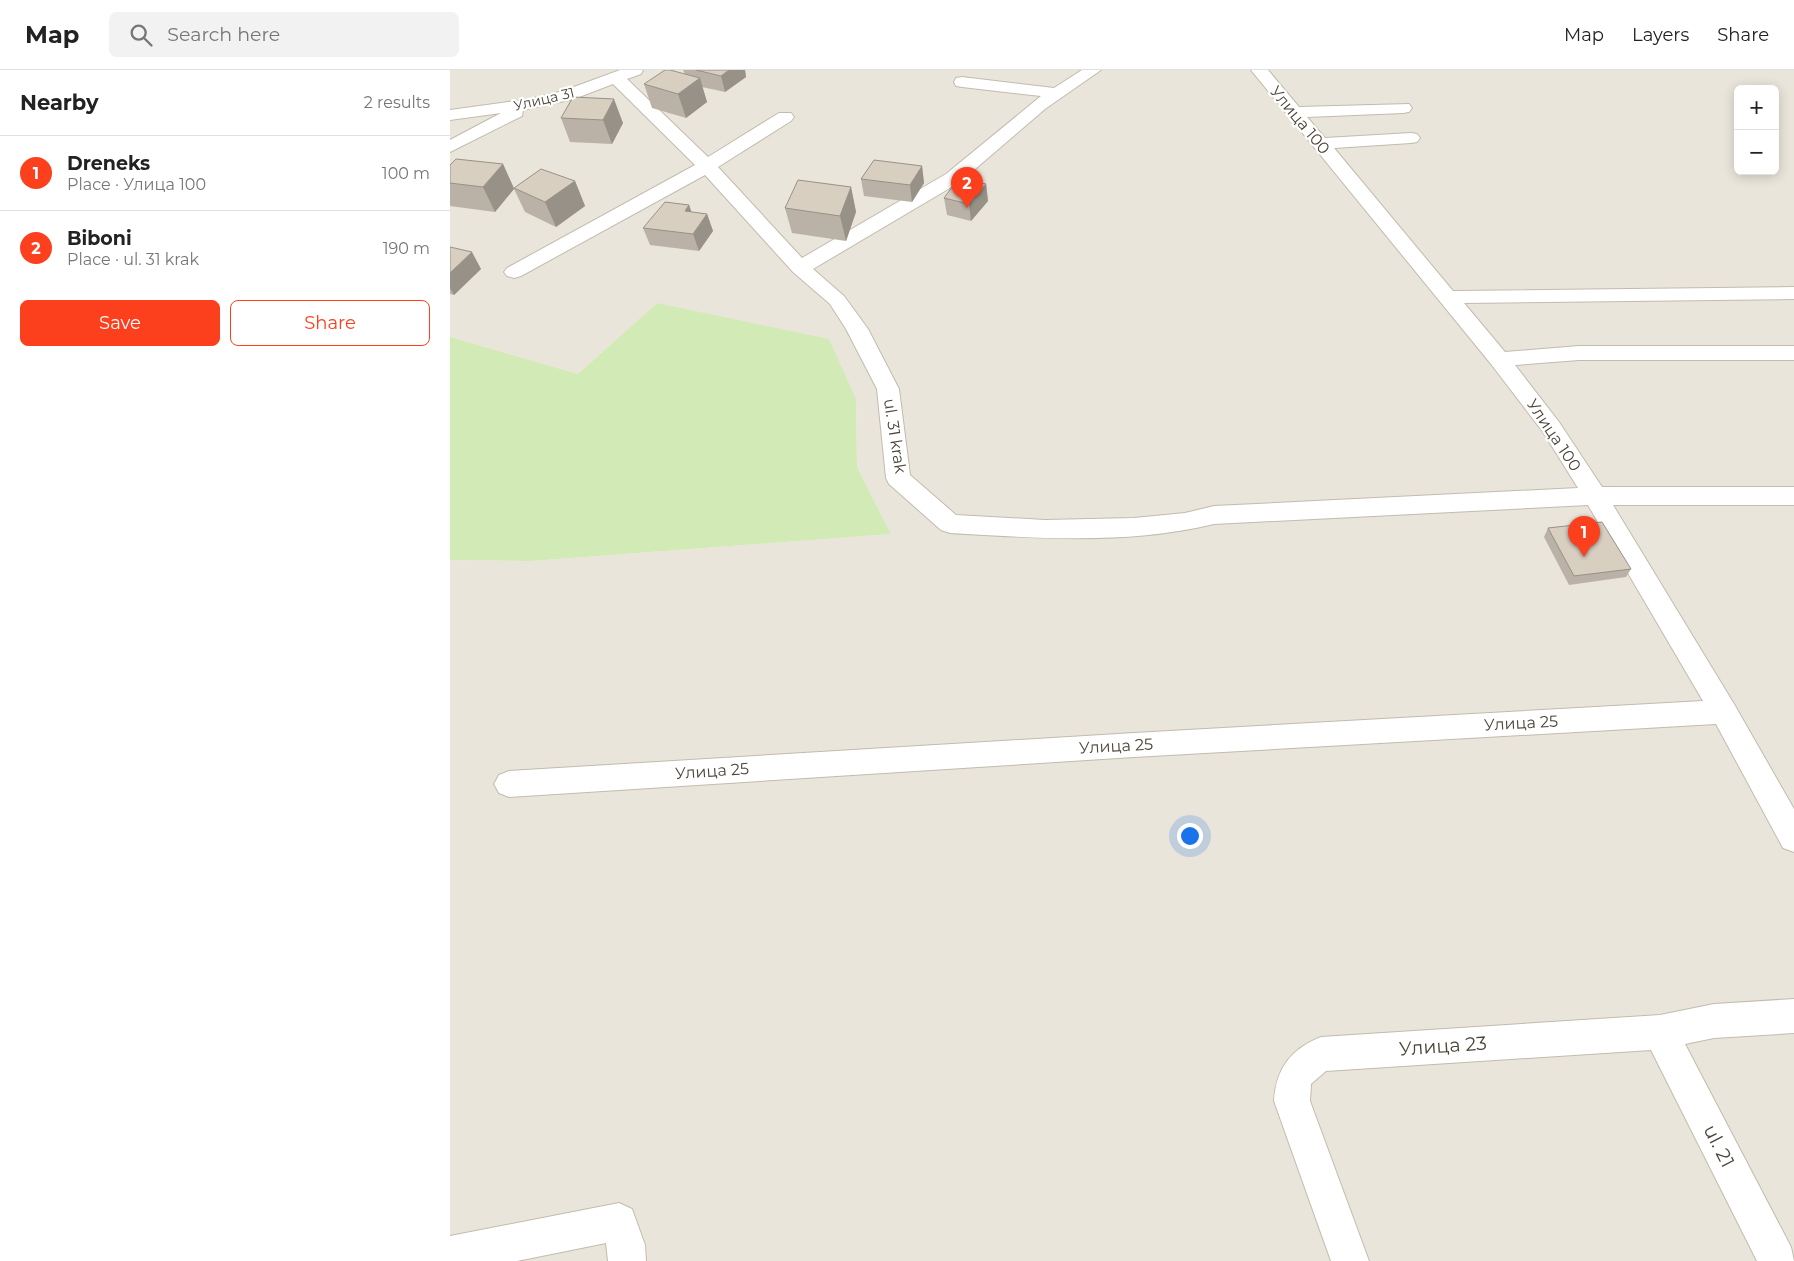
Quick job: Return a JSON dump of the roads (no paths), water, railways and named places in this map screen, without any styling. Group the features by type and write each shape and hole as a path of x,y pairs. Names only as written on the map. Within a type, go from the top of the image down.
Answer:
{"street":[{"name":"Улица 31","path":"450,115 530,104 568,95 635,70"},
{"path":"800,268 952,178 1056,93 1093,70"},
{"name":"Улица 100","path":"1259,70 1448,296 1551,427 1595,496 1724,712 1794,838"},
{"name":"ul. 31 krak","path":"616,78 707,166 800,268 837,300 857,329 888,389 898,478 950,524 1045,529 1134,528 1185,522 1214,515 1595,496"},
{"path":"962,82 1056,93"},
{"path":"450,147 530,104"},
{"path":"1293,112 1403,108"},
{"path":"514,272 707,166 785,117"},
{"path":"1319,144 1411,138"},
{"path":"1448,296 1794,293"},
{"path":"1499,359 1579,353 1794,353"},
{"path":"1595,496 1794,496"},
{"name":"Улица 25","path":"509,784 1134,745 1724,712"},
{"name":"Улица 23","path":"1350,1261 1298,1123 1292,1101 1292,1083 1300,1068 1321,1054 1660,1032 1714,1021 1794,1016"},
{"name":"ul. 21","path":"1660,1032 1778,1261"},
{"path":"450,1255 619,1222 626,1245 626,1261"}],"place":[{"name":"Biboni","path":"967,208"},
{"name":"Dreneks","path":"1584,557"}]}
